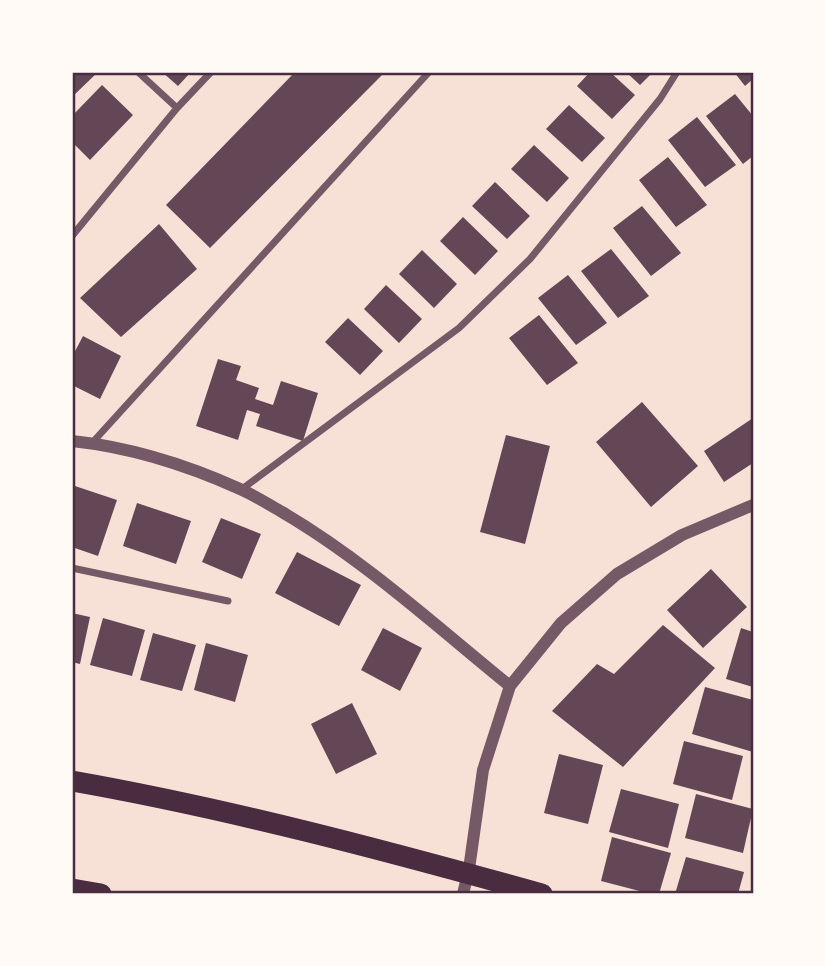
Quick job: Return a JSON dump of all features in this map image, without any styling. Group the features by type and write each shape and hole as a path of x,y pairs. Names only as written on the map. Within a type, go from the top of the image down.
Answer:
{"highway":[{"path":"72,781 268,821 542,894"},
{"path":"72,889 101,894"}],"street":[{"path":"138,72 177,108"},
{"path":"72,236 177,108 211,72"},
{"path":"92,443 429,72"},
{"path":"242,489 459,328 530,258 660,99 677,72"},
{"path":"72,441 166,460 242,489 313,531 367,569 510,686"},
{"path":"463,894 483,770 510,686 561,623 617,574 682,535 753,505"},
{"path":"72,568 228,601"}],"building":[{"path":"72,72 98,72 72,97"},
{"path":"162,72 191,72 178,86"},
{"path":"295,72 385,72 210,248 166,205"},
{"path":"590,72 610,72 635,95 612,119 577,86"},
{"path":"626,72 653,72 640,85"},
{"path":"734,72 753,72 753,79 745,86"},
{"path":"102,85 133,115 90,160 72,142 72,116"},
{"path":"735,94 753,116 753,156 743,164 706,116"},
{"path":"569,105 605,138 582,162 546,129"},
{"path":"697,117 736,165 705,187 668,140"},
{"path":"534,145 569,178 547,202 511,169"},
{"path":"668,157 707,205 676,227 639,180"},
{"path":"495,182 530,216 507,239 472,206"},
{"path":"642,206 681,253 651,276 613,228"},
{"path":"463,217 498,251 475,275 440,241"},
{"path":"159,224 197,269 121,337 80,298"},
{"path":"611,249 649,296 618,318 581,271"},
{"path":"422,250 457,284 434,308 399,274"},
{"path":"568,275 607,323 576,345 538,298"},
{"path":"386,285 422,319 399,343 364,309"},
{"path":"539,315 578,363 547,385 509,338"},
{"path":"348,318 383,351 360,375 325,342"},
{"path":"83,336 121,356 100,399 72,385 72,357"},
{"path":"218,359 241,366 236,380 259,388 255,399 273,405 281,381 318,393 303,441 256,426 260,414 247,410 238,440 196,426"},
{"path":"642,402 698,466 651,507 596,442"},
{"path":"753,418 753,463 724,482 704,451"},
{"path":"506,435 550,446 525,544 480,532"},
{"path":"72,485 117,500 98,556 72,547"},
{"path":"137,503 191,521 176,564 123,546"},
{"path":"221,518 261,534 242,579 202,562"},
{"path":"297,552 361,585 339,626 275,593"},
{"path":"711,569 747,607 703,648 667,610"},
{"path":"72,613 90,617 80,664 72,662"},
{"path":"103,618 145,630 132,676 90,665"},
{"path":"663,625 715,668 623,767 552,711 597,664 614,674"},
{"path":"383,628 422,648 400,691 361,670"},
{"path":"741,628 753,632 753,687 726,679"},
{"path":"153,633 196,645 182,691 140,680"},
{"path":"206,643 248,655 235,702 194,690"},
{"path":"705,687 753,700 753,752 692,734"},
{"path":"352,703 377,754 336,774 311,724"},
{"path":"684,741 743,756 732,800 673,784"},
{"path":"559,754 603,765 588,824 544,813"},
{"path":"621,789 679,804 668,848 609,832"},
{"path":"696,794 753,809 743,853 685,838"},
{"path":"612,837 671,853 659,894 601,881"},
{"path":"686,857 744,872 738,894 675,894"}]}
